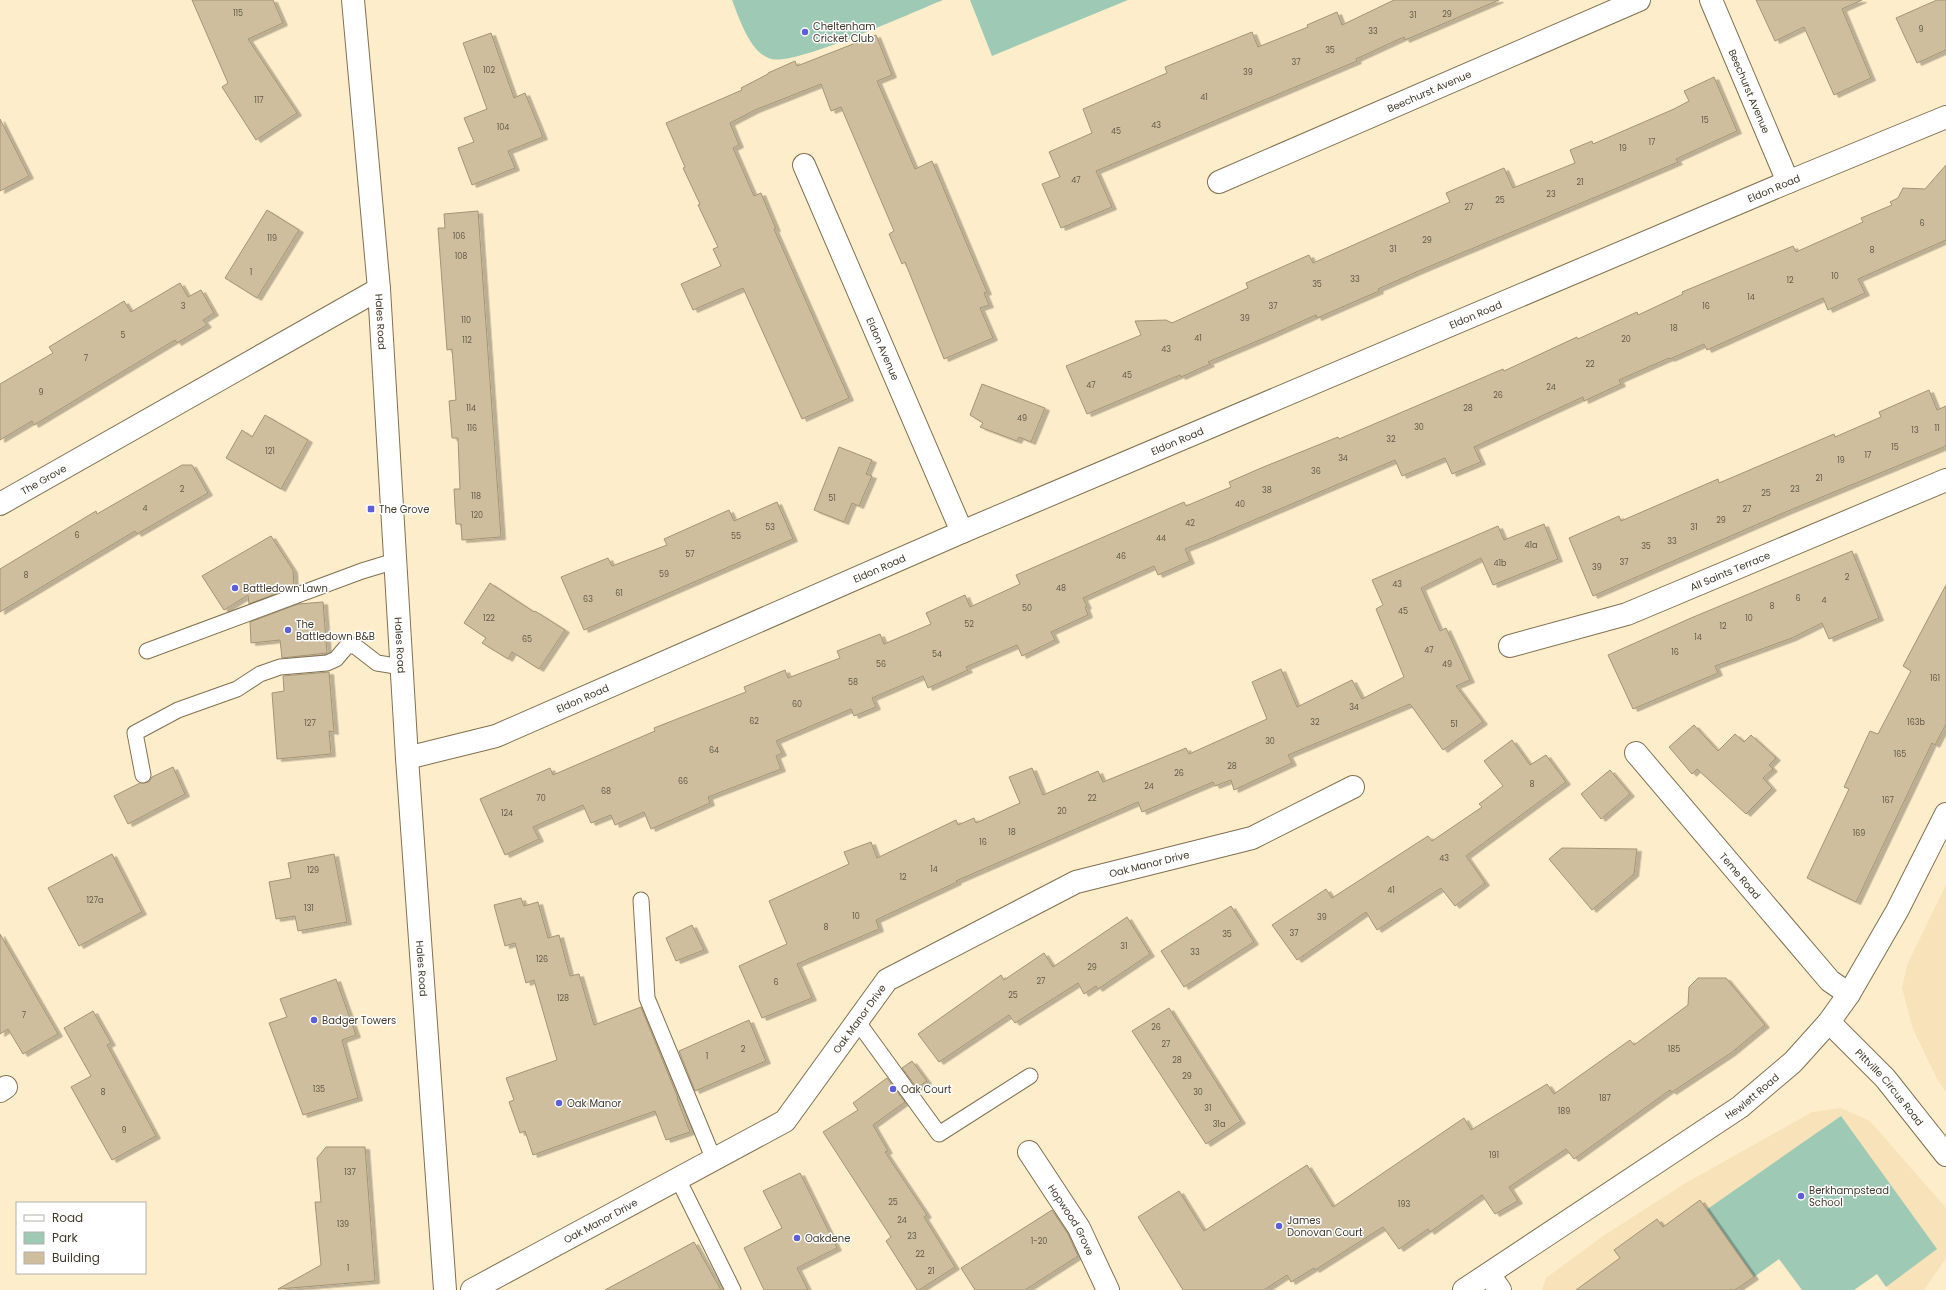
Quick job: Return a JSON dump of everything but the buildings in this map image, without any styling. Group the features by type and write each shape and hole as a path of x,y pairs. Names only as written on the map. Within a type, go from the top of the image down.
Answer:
{"street":[{"name":"Hales Road","path":"353,0 379,289 407,758 445,1290"},
{"name":"Beechurst Avenue","path":"1219,182 1639,0"},
{"name":"Beechurst Avenue","path":"1711,0 1788,182"},
{"name":"Eldon Road","path":"407,758 496,736 962,532 1788,182 1946,117"},
{"name":"Eldon Avenue","path":"804,165 962,532"},
{"name":"The Grove","path":"0,504 379,289"},
{"name":"All Saints Terrace","path":"1510,646 1627,614 1946,480"},
{"name":"Teme Road","path":"1636,753 1830,981 1849,994"},
{"name":"Oak Manor Drive","path":"472,1290 785,1121 887,980 1076,882 1252,838 1353,787"},
{"name":"Hewlett Road","path":"1464,1290 1494,1282 1740,1107 1792,1062 1829,1022 1849,994 1897,911 1946,814"},
{"name":"Pittville Circus Road","path":"1829,1022 1885,1078 1946,1155"},
{"name":"Hopwood Grove","path":"1030,1152 1079,1228 1108,1290"}],"lane":[{"path":"147,651 362,571 395,561"},
{"path":"143,775 135,733 178,710 237,689 260,674 280,667 327,663 336,659 347,646 355,646 377,663 402,667"},
{"path":"641,900 647,998 714,1160"},
{"path":"857,1021 939,1134 1030,1076"},
{"path":"678,1179 733,1290"}],"shaded area":[{"path":"1946,885 1946,1092 1937,1079 1913,1029 1902,988 1907,965"},
{"name":"Berkhampstead School","path":"1841,1108 1870,1121 1946,1208 1946,1258 1924,1290 1889,1290 1877,1274 1854,1290 1802,1290 1779,1259 1735,1290 1542,1290 1546,1278 1603,1236 1684,1184 1812,1112"}],"green space":[{"name":"Cheltenham Cricket Club","path":"732,0 943,0 828,47 784,59 771,59 757,50 751,42 746,34"},
{"path":"970,0 1128,0 992,56"},
{"path":"1841,1116 1937,1249 1886,1287 1877,1274 1854,1290 1802,1290 1779,1259 1754,1277 1706,1210"}],"place":[{"name":"Cheltenham Cricket Club","path":"805,32"},
{"name":"The Grove","path":"371,509"},
{"name":"Battledown Lawn","path":"235,588"},
{"name":"The Battledown B&B","path":"288,630"},
{"name":"Badger Towers","path":"314,1020"},
{"name":"Oak Court","path":"893,1089"},
{"name":"Oak Manor","path":"559,1103"},
{"name":"Berkhampstead School","path":"1801,1196"},
{"name":"James Donovan Court","path":"1279,1226"},
{"name":"Oakdene","path":"797,1238"}]}
